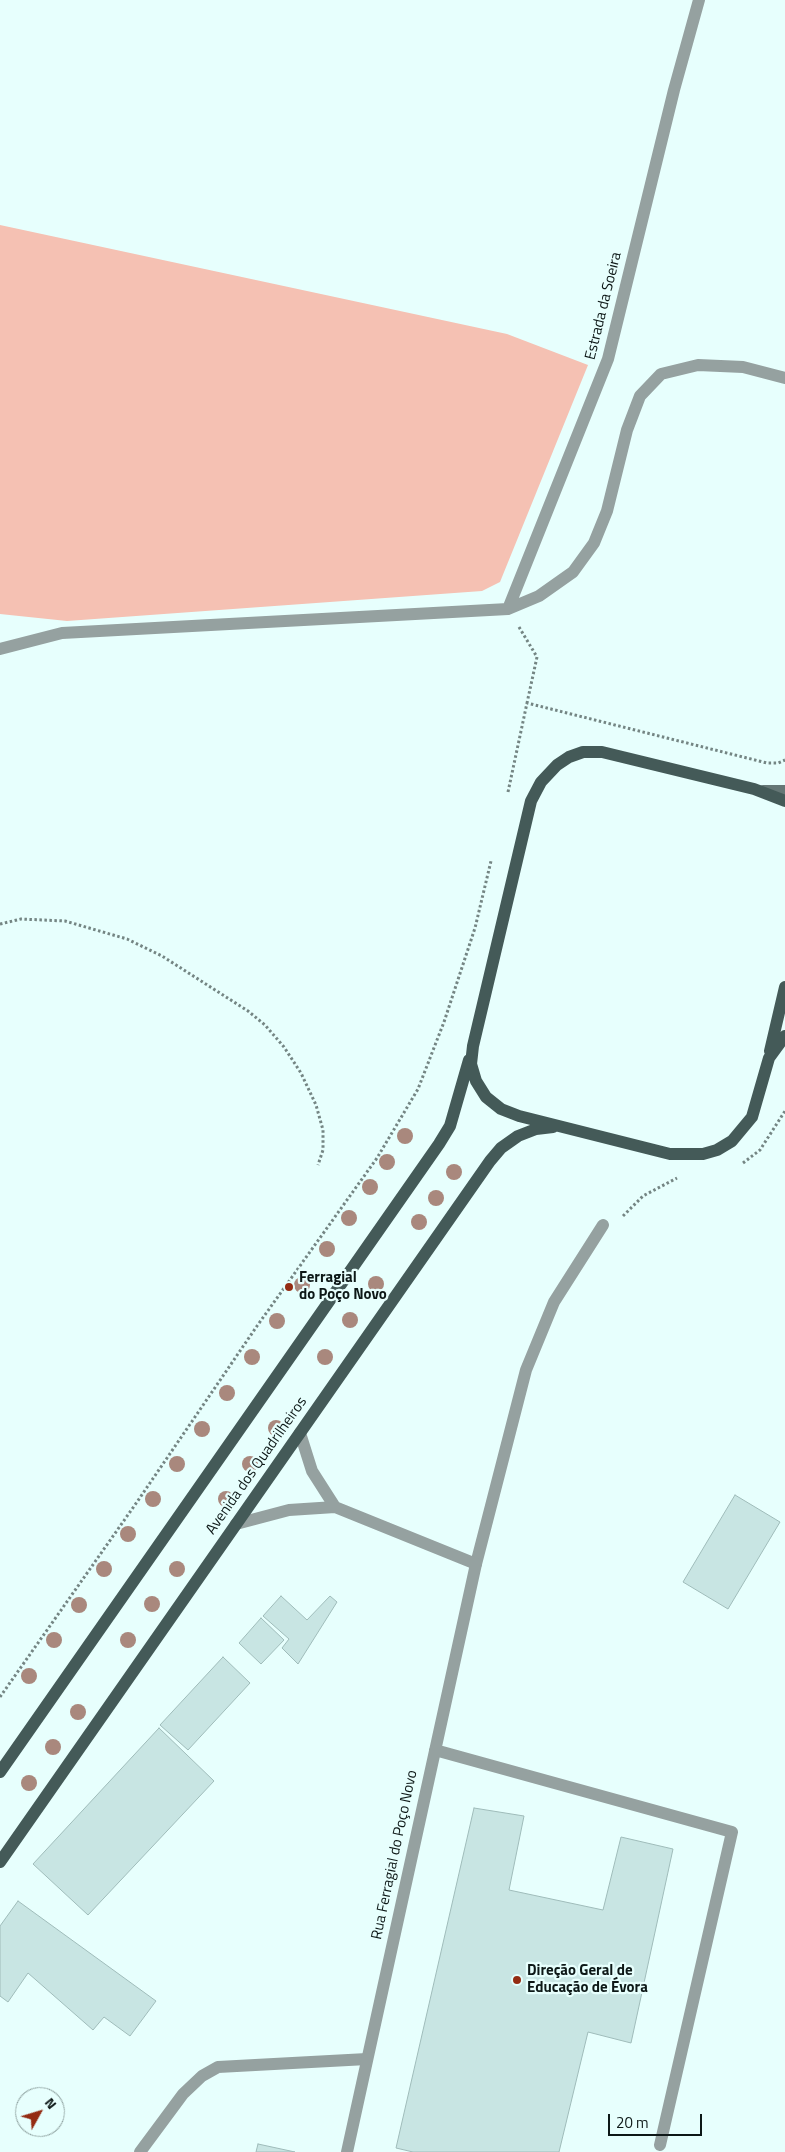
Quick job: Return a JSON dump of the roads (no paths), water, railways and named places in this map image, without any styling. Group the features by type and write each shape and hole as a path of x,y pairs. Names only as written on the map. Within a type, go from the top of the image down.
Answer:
{"main road":[{"path":"0,1772 450,1126 473,1046 531,801 541,782 557,765 569,757 583,752 602,752 754,789 785,801"},
{"path":"473,1046 471,1064 476,1081 486,1097 501,1109 670,1154 703,1154 717,1150 732,1141 752,1118 757,1108 785,987"},
{"path":"765,1073 774,1048 785,1036"},
{"name":"Avenida dos Quadrilheiros","path":"0,1862 501,1148 518,1136 536,1129 566,1127"}],"street":[{"name":"Estrada da Soeira","path":"508,609 608,360 674,90 699,0"},
{"path":"0,649 62,634 508,609 539,596 573,572 594,543 607,511 628,430 640,396 661,374 698,365 743,367 785,378"},
{"path":"754,789 785,791"},
{"name":"Rua Ferragial do Poço Novo","path":"347,2152 476,1564 526,1370 554,1302 603,1225"},
{"path":"300,1433 312,1470 335,1507"},
{"path":"236,1524 290,1510 335,1507 476,1564"},
{"path":"435,1750 732,1832 660,2145"},
{"path":"140,2152 183,2094 202,2076 218,2067 368,2059"}],"place":[{"name":"Ferragial do Poço Novo","path":"289,1287"},
{"name":"Direção Geral de Educação de Évora","path":"517,1980"}]}
